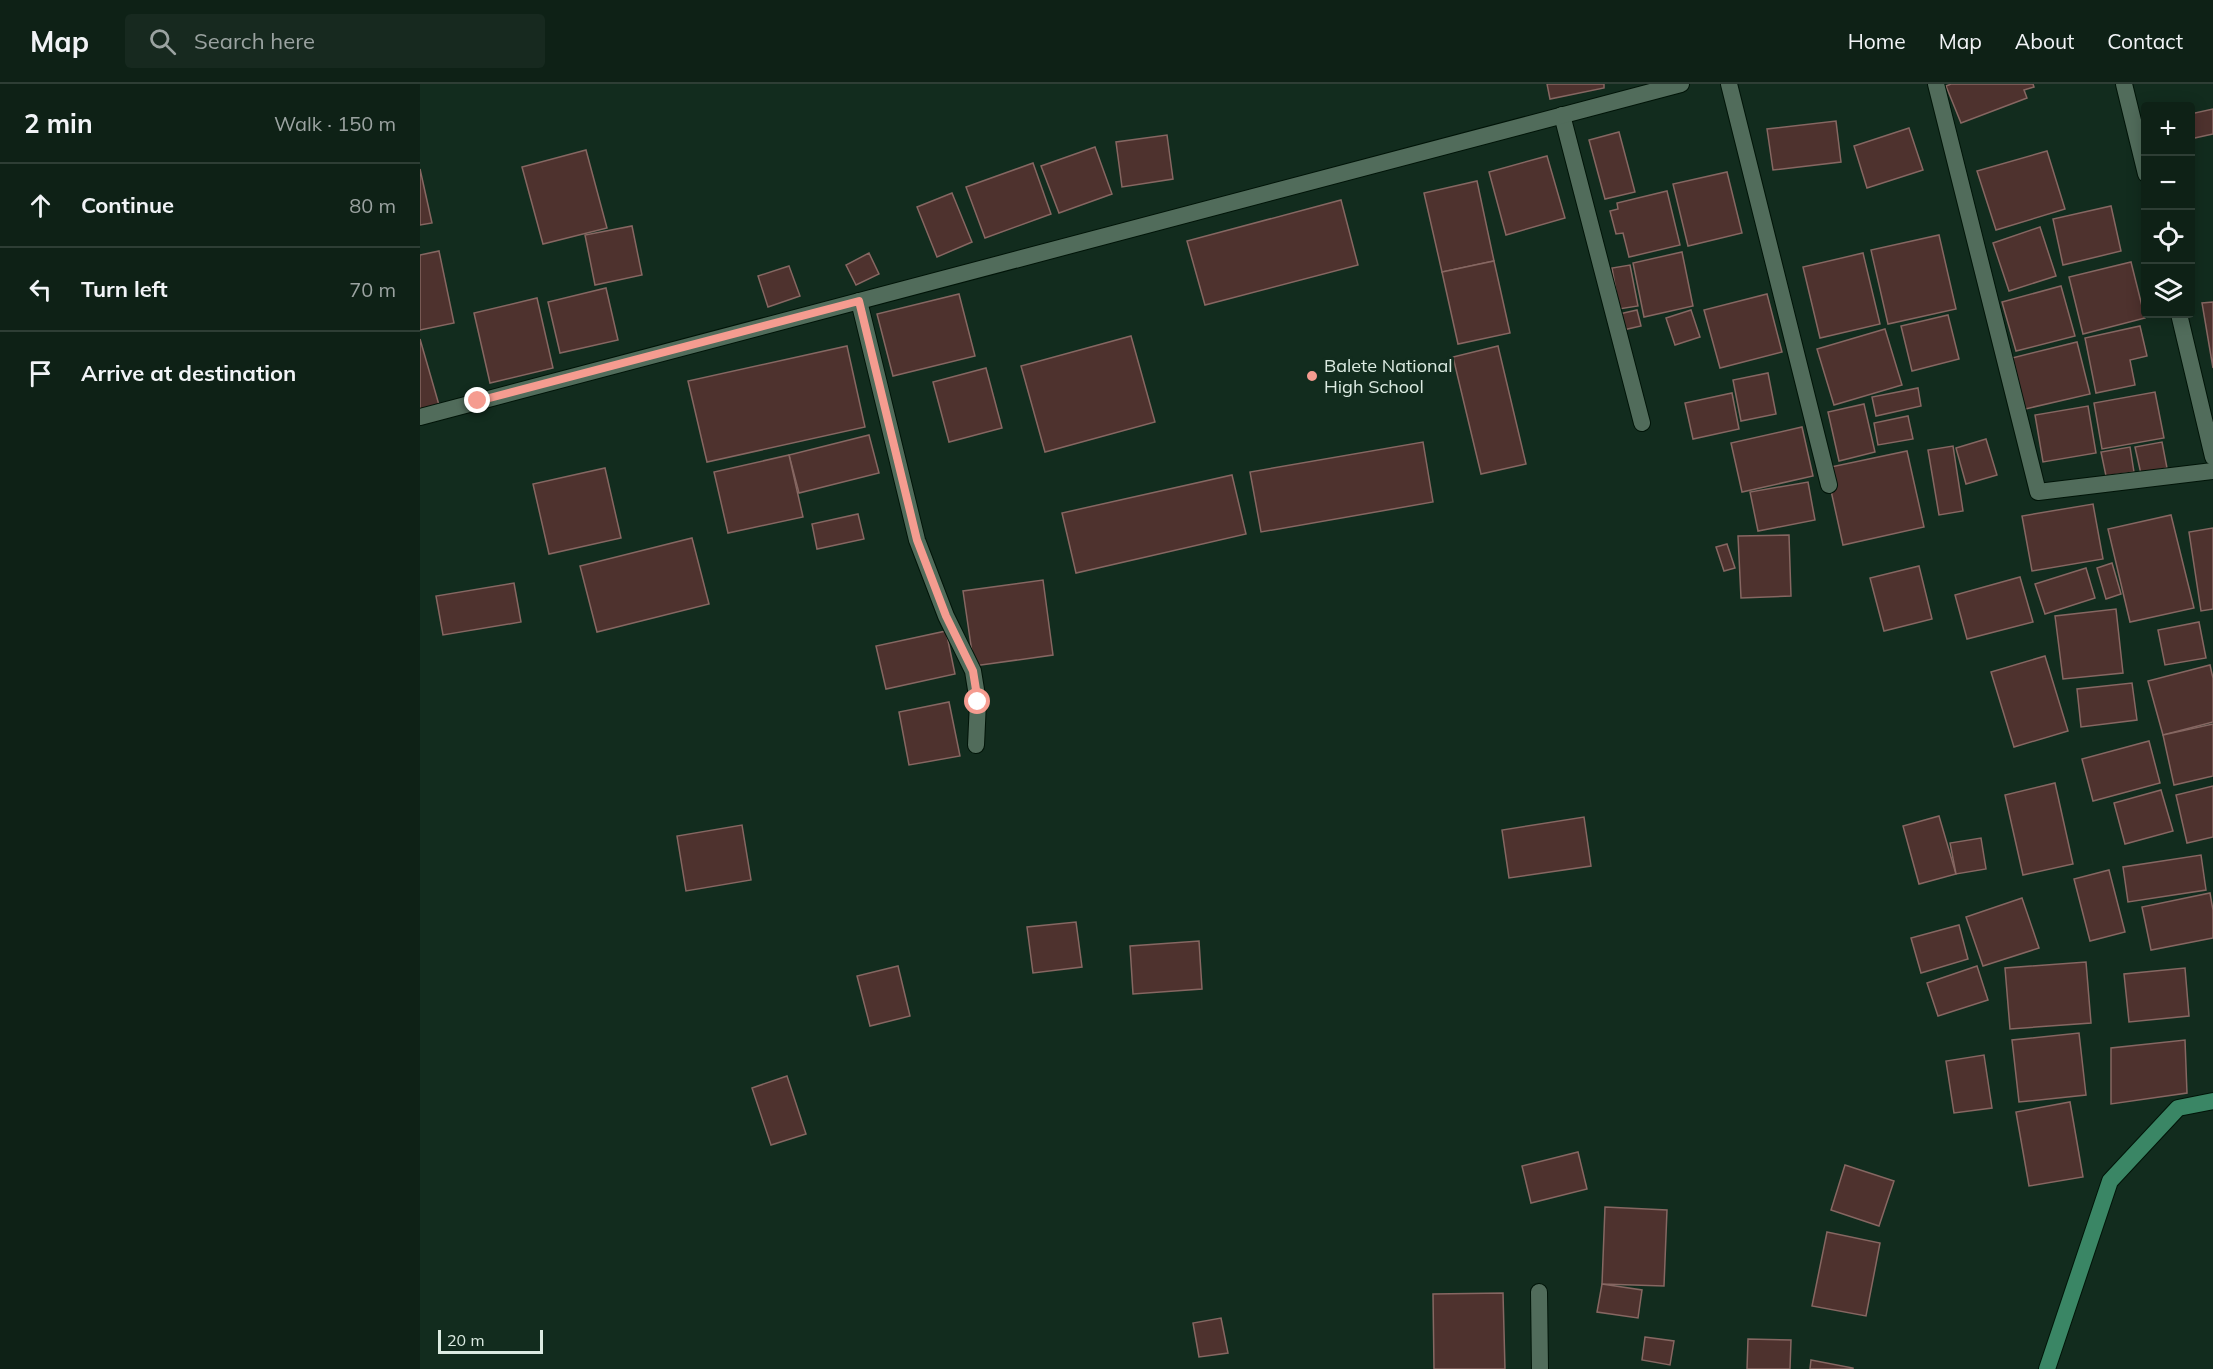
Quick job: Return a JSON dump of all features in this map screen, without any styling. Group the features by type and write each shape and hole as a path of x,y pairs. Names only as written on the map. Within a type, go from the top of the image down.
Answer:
{"main road":[{"path":"2047,1369 2110,1182 2178,1108 2213,1101"}],"street":[{"path":"420,417 1681,84"},
{"path":"1729,84 1829,485"},
{"path":"1935,84 2038,492 2213,471"},
{"path":"2124,84 2141,157"},
{"path":"1562,115 1642,423"},
{"path":"859,301 917,540 946,616 973,671 978,702 975,745"},
{"path":"2180,318 2213,457"},
{"path":"1539,1292 1540,1369"}],"building":[{"path":"1547,84 1604,84 1604,88 1550,99"},
{"path":"1951,84 2033,84 2034,87 2024,90 2027,98 1961,123 1946,86"},
{"path":"2213,109 2213,134 2195,138 2195,113"},
{"path":"1836,121 1841,162 1773,170 1767,129"},
{"path":"1909,128 1923,170 1867,188 1854,146"},
{"path":"1619,132 1635,192 1605,199 1589,140"},
{"path":"1167,135 1173,179 1122,187 1116,142"},
{"path":"1095,147 1112,194 1059,213 1041,166"},
{"path":"586,150 607,228 543,244 522,167"},
{"path":"2047,151 2065,209 1996,230 1977,171"},
{"path":"1547,156 1565,218 1506,235 1489,172"},
{"path":"1033,163 1051,214 985,238 966,187"},
{"path":"420,169 432,223 420,225"},
{"path":"1727,172 1742,233 1688,246 1673,184"},
{"path":"1477,181 1494,261 1442,272 1424,193"},
{"path":"1667,191 1680,245 1629,257 1623,233 1616,234 1610,211 1618,209 1617,203"},
{"path":"952,193 972,242 937,257 917,207"},
{"path":"1341,200 1358,265 1205,305 1187,241"},
{"path":"2111,206 2121,251 2063,265 2053,219"},
{"path":"632,226 642,275 595,285 585,235"},
{"path":"2040,227 2056,276 2009,291 1993,243"},
{"path":"1939,235 1956,309 1888,324 1871,250"},
{"path":"439,251 454,323 420,330 420,255"},
{"path":"1682,252 1693,306 1644,317 1633,263"},
{"path":"869,253 879,274 856,285 846,265"},
{"path":"1863,253 1880,324 1820,338 1803,267"},
{"path":"1494,261 1510,333 1458,344 1442,272"},
{"path":"2131,262 2141,302 2141,318 2145,318 2083,334 2069,277"},
{"path":"1630,265 1638,306 1619,309 1612,268"},
{"path":"789,266 800,296 768,307 758,276"},
{"path":"2061,286 2075,336 2016,351 2002,302"},
{"path":"606,288 618,340 560,353 548,302"},
{"path":"959,294 975,356 893,376 877,314"},
{"path":"1767,294 1782,352 1720,368 1704,310"},
{"path":"537,298 553,368 490,383 474,313"},
{"path":"2213,302 2213,368 2202,303"},
{"path":"1637,310 1641,326 1623,330 1619,314"},
{"path":"1691,310 1700,337 1675,345 1666,318"},
{"path":"1948,315 1959,359 1912,371 1901,326"},
{"path":"2140,326 2147,356 2130,360 2135,385 2096,393 2085,338"},
{"path":"1885,329 1902,385 1834,405 1817,349"},
{"path":"1131,336 1155,422 1045,452 1021,366"},
{"path":"420,339 439,405 420,410"},
{"path":"2077,342 2090,394 2025,409 2012,358"},
{"path":"847,346 865,427 707,462 688,381"},
{"path":"1498,346 1526,464 1481,474 1453,357"},
{"path":"986,368 1002,428 949,442 933,382"},
{"path":"1768,373 1776,414 1741,421 1733,380"},
{"path":"1918,388 1921,406 1876,416 1872,397"},
{"path":"2155,392 2164,438 2102,449 2094,403"},
{"path":"1732,393 1739,429 1693,439 1685,403"},
{"path":"1864,404 1875,452 1839,461 1828,412"},
{"path":"2088,406 2096,453 2043,462 2035,415"},
{"path":"1908,416 1913,439 1878,445 1874,423"},
{"path":"1802,427 1813,476 1742,492 1731,443"},
{"path":"869,435 879,473 799,493 789,455"},
{"path":"1986,439 1997,475 1966,484 1956,448"},
{"path":"1423,442 1433,502 1261,532 1250,472"},
{"path":"2162,442 2167,468 2141,474 2135,447"},
{"path":"1953,446 1963,511 1939,515 1928,450"},
{"path":"2130,447 2134,472 2106,476 2101,452"},
{"path":"1907,451 1924,527 1843,545 1826,468"},
{"path":"789,455 803,517 728,533 714,472"},
{"path":"605,468 621,538 549,554 533,484"},
{"path":"1232,475 1246,534 1076,573 1062,513"},
{"path":"1808,482 1815,520 1758,531 1750,492"},
{"path":"2093,504 2103,559 2032,571 2022,516"},
{"path":"858,514 864,539 817,549 812,524"},
{"path":"2171,515 2194,608 2130,622 2108,529"},
{"path":"2213,528 2213,609 2201,611 2189,532"},
{"path":"1789,535 1791,596 1741,598 1738,536"},
{"path":"692,538 709,604 597,632 580,566"},
{"path":"1727,544 1735,568 1724,571 1716,547"},
{"path":"2112,563 2121,594 2106,599 2097,568"},
{"path":"1919,566 1932,619 1884,631 1870,578"},
{"path":"2086,568 2095,598 2045,614 2035,584"},
{"path":"2020,577 2033,622 1967,639 1955,595"},
{"path":"1043,580 1053,655 974,666 963,591"},
{"path":"514,583 521,622 443,635 436,596"},
{"path":"2116,609 2123,673 2063,679 2055,616"},
{"path":"2199,622 2206,658 2165,665 2158,630"},
{"path":"946,631 955,674 886,689 876,646"},
{"path":"2045,656 2068,731 2014,747 1991,672"},
{"path":"2210,665 2213,678 2213,722 2163,735 2148,681"},
{"path":"2132,683 2137,720 2081,727 2077,689"},
{"path":"949,702 960,756 909,765 899,712"},
{"path":"2213,724 2213,776 2174,785 2163,735"},
{"path":"2149,741 2160,783 2093,801 2082,759"},
{"path":"2055,783 2073,864 2023,875 2005,795"},
{"path":"2213,786 2213,837 2187,843 2176,795"},
{"path":"2161,790 2173,831 2125,844 2114,803"},
{"path":"1939,816 1956,874 1919,884 1903,826"},
{"path":"1584,817 1591,866 1509,878 1502,830"},
{"path":"742,825 751,880 686,891 677,836"},
{"path":"1981,838 1986,869 1956,874 1950,843"},
{"path":"2201,855 2206,890 2128,902 2123,867"},
{"path":"2109,870 2125,932 2090,941 2074,879"},
{"path":"2210,893 2213,910 2213,938 2151,950 2142,907"},
{"path":"2022,898 2039,948 1983,966 1966,917"},
{"path":"1076,922 1082,967 1033,973 1027,927"},
{"path":"1959,925 1968,959 1921,973 1911,938"},
{"path":"1199,941 1202,989 1133,994 1130,946"},
{"path":"2086,962 2091,1023 2010,1029 2005,968"},
{"path":"898,966 910,1016 870,1026 857,976"},
{"path":"1977,966 1988,1000 1938,1016 1927,983"},
{"path":"2185,968 2189,1016 2129,1022 2124,974"},
{"path":"2079,1033 2086,1095 2019,1102 2012,1040"},
{"path":"2185,1040 2187,1093 2111,1104 2111,1048"},
{"path":"1984,1055 1992,1108 1954,1113 1946,1061"},
{"path":"787,1076 806,1134 771,1145 752,1088"},
{"path":"2070,1102 2083,1177 2029,1186 2016,1112"},
{"path":"1578,1152 1587,1189 1531,1203 1522,1166"},
{"path":"1845,1165 1894,1181 1879,1226 1831,1210"},
{"path":"1605,1207 1667,1210 1664,1286 1602,1284"},
{"path":"1827,1232 1880,1243 1866,1316 1812,1306"},
{"path":"1602,1284 1642,1290 1638,1318 1597,1312"},
{"path":"1503,1293 1505,1369 1434,1369 1433,1294"},
{"path":"1221,1318 1228,1353 1199,1357 1193,1323"},
{"path":"1645,1337 1674,1341 1670,1365 1642,1360"},
{"path":"1748,1339 1791,1340 1790,1369 1747,1369"},
{"path":"1811,1360 1853,1368 1853,1369 1810,1369"}],"place":[{"name":"Balete National High School","path":"1312,376"}],"route":[{"path":"478,401 859,301 917,540 946,616 973,671 978,702"}]}
